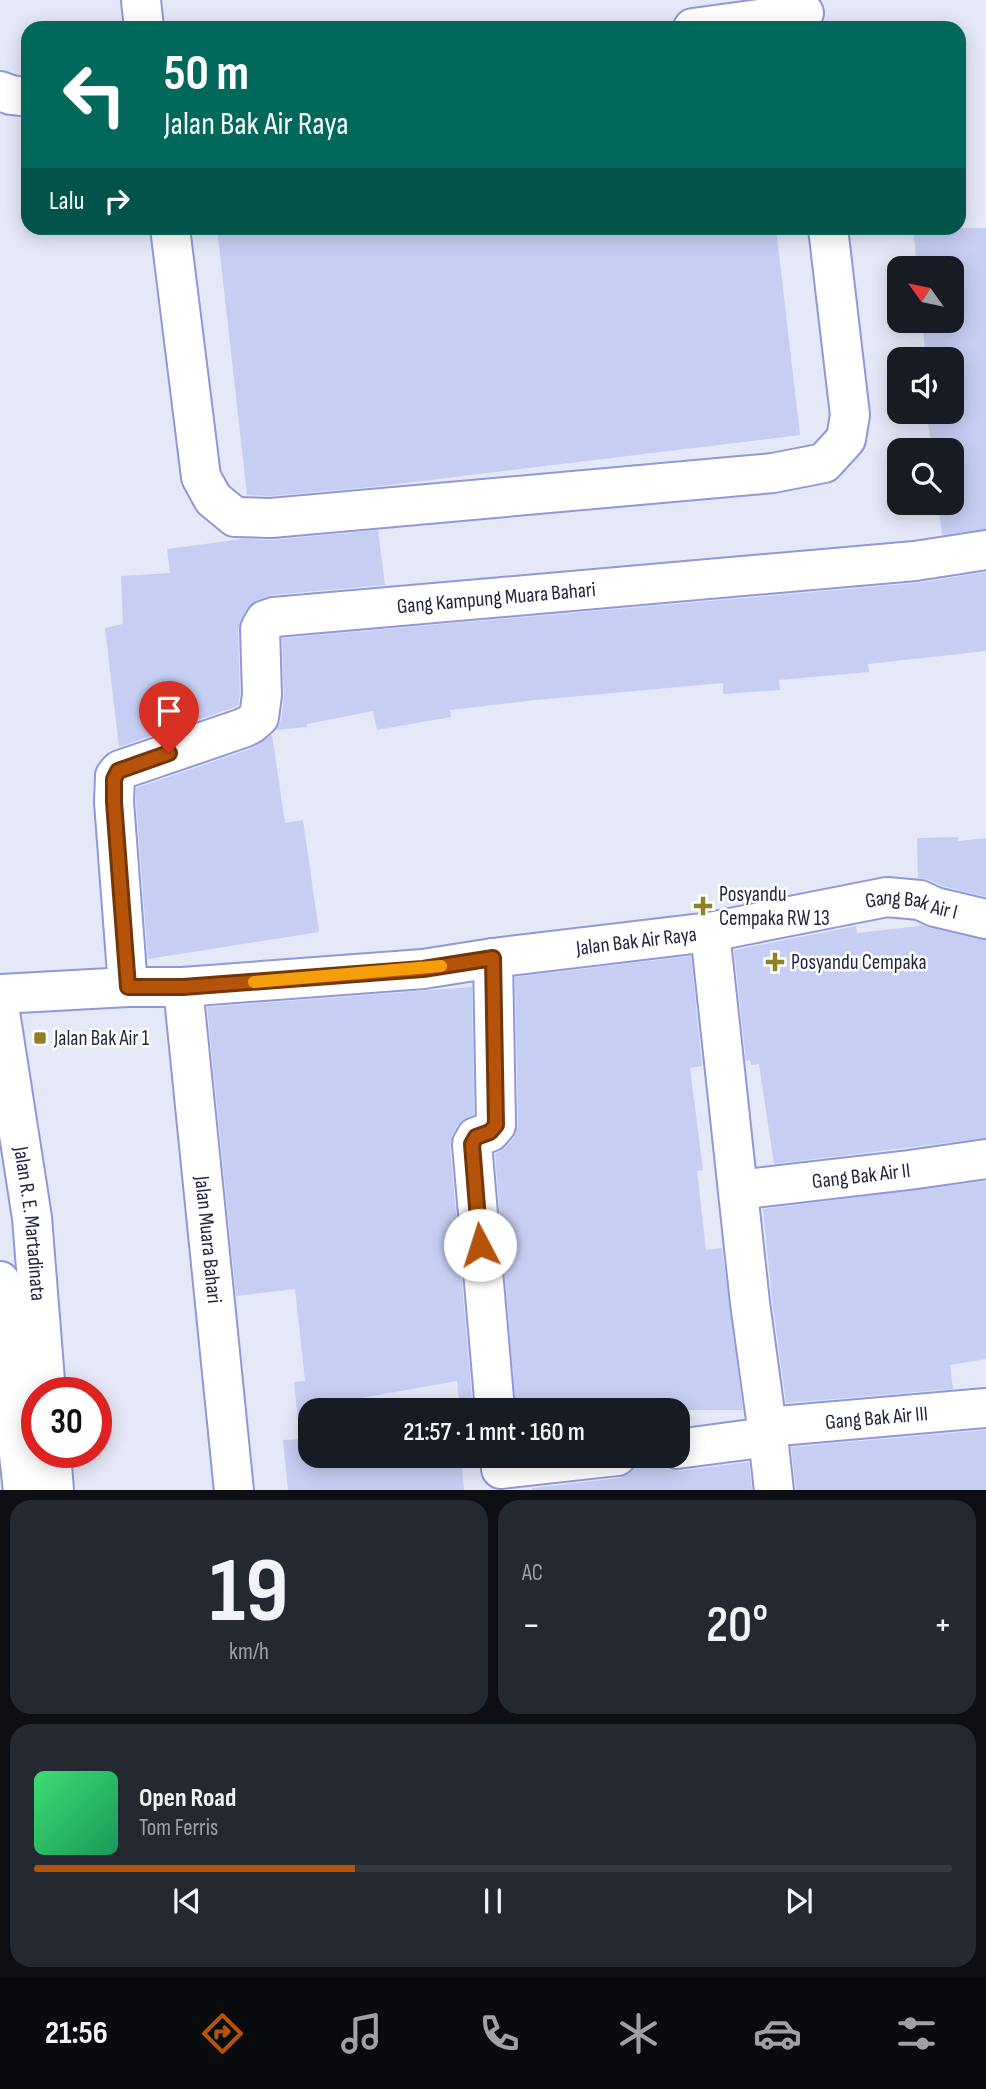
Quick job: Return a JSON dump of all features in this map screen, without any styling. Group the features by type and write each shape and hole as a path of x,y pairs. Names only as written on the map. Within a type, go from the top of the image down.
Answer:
{"main road":[{"path":"141,0 144,21"},
{"path":"748,21 804,14"},
{"path":"0,91 21,96"},
{"path":"171,235 201,477 213,499 235,517 271,518 773,473 824,463 846,439 850,415 829,235"},
{"name":"Gang Kampung Muara Bahari","path":"128,987 114,779 120,770 243,728 259,717 262,695 260,629 265,620 274,617 915,561 986,550"},
{"name":"Gang Bak Air I","path":"710,932 887,898 920,900 986,919"},
{"name":"Jalan Bak Air Raya","path":"0,994 128,987 183,987 423,969 710,932 750,1303 774,1490"},
{"path":"493,958 496,1125 490,1132 476,1137 472,1144 494,1398"},
{"name":"Jalan Muara Bahari","path":"183,987 234,1490"},
{"name":"Jalan R. E. Martadinata","path":"0,1012 32,1218 45,1377"},
{"name":"Gang Bak Air II","path":"738,1189 986,1160"},
{"name":"Jalan R. E. Martadinata","path":"0,1281 23,1490"},
{"name":"Gang Bak Air III","path":"690,1447 768,1432 986,1408"},
{"path":"52,1468 54,1490"},
{"path":"502,1472 531,1468"}],"building":[{"path":"966,228 986,228 986,529 942,535 940,515 964,515 964,438 930,438 928,424 964,424 964,347 925,347 923,333 964,333 964,256 916,256 914,235 966,235"},
{"path":"218,235 777,235 800,435 373,487 270,496 247,495"},
{"path":"378,530 385,585 272,595 257,600 246,609 238,629 238,706 119,747 105,628 123,624 121,576 170,573 167,549 243,539 273,540"},
{"path":"986,572 986,651 868,664 869,672 779,680 780,690 723,694 723,683 450,710 451,717 377,730 373,711 307,724 307,727 275,730 281,720 284,698 282,638 917,583"},
{"path":"272,735 285,823 303,820 319,932 148,959 136,788 250,749"},
{"path":"958,837 958,841 986,838 986,897 918,878 917,838"},
{"path":"919,924 986,940 986,1138 774,1164 759,1064 751,1065 750,1060 746,1061 734,950 856,926 857,933"},
{"path":"691,956 702,1066 690,1068 703,1170 697,1171 706,1250 722,1248 743,1410 690,1410 690,1398 515,1398 495,1154 513,1139 518,1125 515,977"},
{"path":"472,987 474,1115 457,1126 450,1146 472,1398 459,1398 457,1381 361,1398 298,1398 298,1420 294,1382 305,1381 295,1289 236,1296 207,1007"},
{"path":"986,1181 986,1359 950,1365 953,1389 786,1403 763,1209"},
{"path":"986,1430 986,1490 796,1490 791,1447"},
{"path":"298,1439 298,1468 462,1468 464,1490 288,1490 283,1440"},
{"path":"749,1462 752,1490 532,1490 620,1478 634,1468 667,1468 679,1471"}],"slow traffic":[{"path":"254,982 441,966"}],"place":[{"name":"Posyandu Cempaka RW 13","path":"703,906"},
{"name":"Posyandu Cempaka","path":"775,962"},
{"name":"Jalan Bak Air 1","path":"40,1038"}],"route":[{"path":"169,753 120,770 114,779 128,987 183,987 423,969 493,958 496,1125 490,1132 476,1137 472,1144 480,1245"}]}
